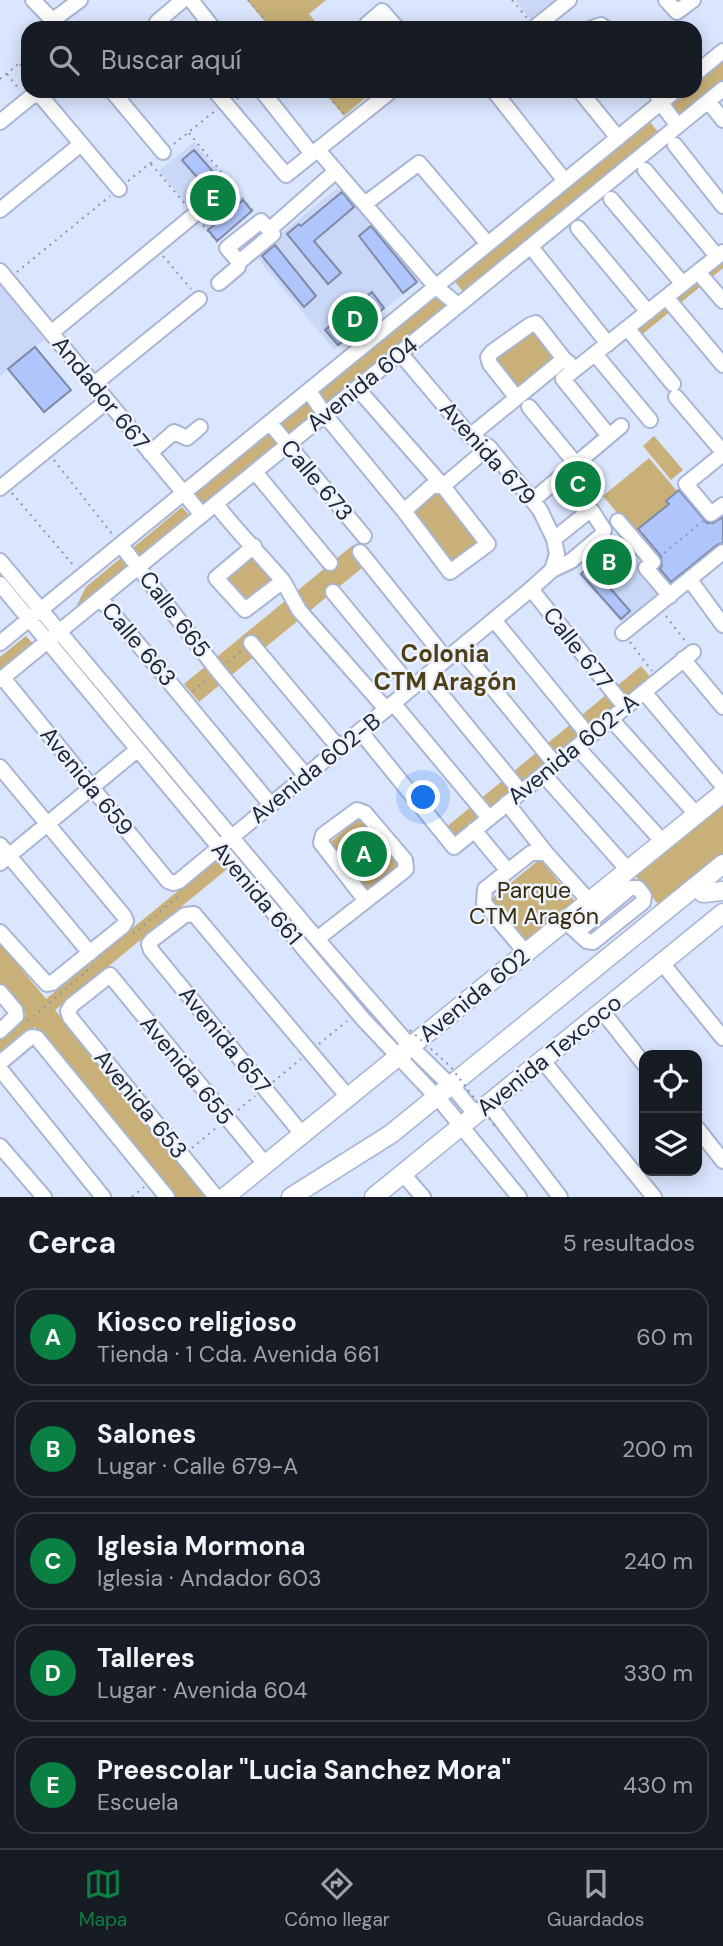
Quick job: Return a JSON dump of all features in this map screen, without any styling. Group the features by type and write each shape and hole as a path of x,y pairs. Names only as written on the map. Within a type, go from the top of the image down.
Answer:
{"main road":[{"name":"Avenida 602","path":"225,1197 348,1097 406,1045 526,953 571,927 589,901 723,793"},
{"path":"310,1197 401,1139 447,1095 723,864"},
{"path":"291,1197 447,1095 723,876"},
{"path":"702,893 723,891"},
{"name":"Avenida Texcoco","path":"374,1197 722,915"}],"street":[{"path":"33,0 54,21"},
{"path":"60,21 80,0"},
{"path":"164,21 183,0"},
{"path":"191,0 208,21"},
{"path":"544,21 569,0"},
{"path":"666,0 677,12 693,0"},
{"path":"368,21 382,11 391,21"},
{"path":"702,68 723,51"},
{"name":"Avenida 604","path":"1,679 723,89"},
{"path":"0,122 32,98"},
{"path":"43,98 119,189"},
{"path":"118,98 163,152"},
{"path":"221,98 286,175 382,98"},
{"path":"268,98 315,152 366,203 436,287 458,306"},
{"path":"500,98 565,181"},
{"path":"586,98 618,138"},
{"name":"Avenida 604","path":"0,643 618,138 657,98"},
{"path":"659,98 678,126"},
{"path":"708,101 723,120"},
{"path":"0,210 81,144"},
{"path":"675,145 723,206"},
{"path":"366,203 419,163 488,244"},
{"path":"609,436 563,380 720,254 645,170"},
{"path":"219,283 272,234 265,225 336,171"},
{"path":"611,199 683,284"},
{"path":"51,333 194,215"},
{"path":"578,228 648,312"},
{"path":"535,252 608,344"},
{"path":"698,272 723,300"},
{"name":"Andador 667","path":"4,276 202,515"},
{"path":"666,297 723,365"},
{"path":"93,385 199,299"},
{"path":"516,397 490,364 489,355 530,325 536,323 540,326 564,359 578,368"},
{"path":"627,328 723,455 686,484 717,509"},
{"name":"Avenida 679","path":"400,353 470,436 489,447 533,500 554,539 557,554 554,566"},
{"path":"595,354 650,419"},
{"path":"470,436 564,359"},
{"path":"309,391 325,415 450,572 488,544 443,486 357,388"},
{"path":"2,486 107,401"},
{"path":"529,407 576,464"},
{"name":"Calle 673","path":"270,423 364,536"},
{"path":"533,500 621,426"},
{"path":"150,453 174,432 187,438 200,427"},
{"path":"404,511 432,486 443,486 489,447"},
{"path":"255,472 330,564"},
{"path":"216,503 283,581 299,610 390,706 489,818"},
{"name":"Avenida 602-B","path":"232,835 494,620 554,566 571,561 603,534 604,530 592,511 589,511 554,539"},
{"path":"618,521 653,562 646,568 670,596"},
{"name":"Calle 665","path":"121,545 218,671 306,776"},
{"path":"254,546 216,578 245,610 283,581"},
{"name":"Calle 673","path":"360,552 446,659"},
{"path":"623,633 659,607 723,552"},
{"name":"Avenida 661","path":"0,561 447,1095 462,1127 519,1197"},
{"path":"690,580 723,625"},
{"name":"Avenida 661","path":"0,584 219,847 406,1045"},
{"name":"Calle 677","path":"531,589 625,707"},
{"path":"333,592 412,688"},
{"name":"Calle 663","path":"100,598 271,805"},
{"path":"494,620 589,736"},
{"path":"251,643 339,748"},
{"path":"460,648 555,764"},
{"path":"688,656 723,707"},
{"name":"Avenida 602-A","path":"360,731 454,847 688,656"},
{"path":"426,676 521,792"},
{"name":"Avenida 659","path":"1,679 168,881 179,881 219,847"},
{"path":"644,692 723,786"},
{"path":"611,719 696,814"},
{"path":"577,747 663,842"},
{"path":"90,953 3,854 47,824 137,750"},
{"path":"0,767 126,921 90,953 52,983 47,984 0,932"},
{"path":"543,774 628,870"},
{"path":"507,803 546,853 589,901"},
{"path":"317,939 366,901 404,871 407,866 405,860 365,813 357,810 323,835 321,843 366,901"},
{"path":"474,830 508,871"},
{"path":"219,847 232,835"},
{"path":"526,953 484,903 485,889 531,853 546,853"},
{"path":"630,888 638,888 644,896 643,902 593,942 587,941 571,927 630,888"},
{"name":"Avenida 657","path":"302,1134 151,950 149,944 185,915 191,913 196,916 348,1097"},
{"path":"662,963 723,1038"},
{"name":"Avenida 653","path":"110,975 72,1005 68,1010 70,1017 216,1197"},
{"name":"Avenida 655","path":"110,975 265,1164"},
{"path":"0,992 16,1016 0,1031"},
{"path":"602,1011 639,1057"},
{"name":"Avenida 653","path":"0,1063 33,1037 37,1038 167,1197"},
{"path":"543,1061 654,1197"},
{"path":"0,1069 103,1197"},
{"name":"Avenida 661","path":"447,1095 476,1115"},
{"path":"495,1119 560,1197"},
{"path":"702,1134 723,1161"},
{"path":"0,1146 44,1197"},
{"path":"404,1174 422,1197"}],"path":[{"path":"248,0 266,21"},
{"path":"512,0 529,21"},
{"path":"0,79 20,63"},
{"path":"7,74 21,86"},
{"path":"330,98 351,123"},
{"path":"188,132 265,225"},
{"path":"4,276 119,189"},
{"path":"156,247 199,299"},
{"path":"47,451 121,545"},
{"path":"2,486 82,576"},
{"path":"653,562 717,509"},
{"path":"659,607 688,656"},
{"path":"623,633 659,680"},
{"path":"406,1045 451,1067 495,1119"},
{"path":"132,1197 153,1180"}],"shaded area":[{"path":"515,0 556,0 531,20"},
{"path":"194,142 252,211 217,241 159,171"},
{"path":"341,185 420,280 334,350 255,255"},
{"path":"0,283 46,338 0,376"},
{"path":"626,534 665,595 626,628 579,574"}],"green space":[{"path":"247,0 326,0 309,14 315,21 264,21"},
{"path":"723,62 723,80 702,98 702,79"},
{"path":"329,98 365,98 344,116"},
{"path":"680,98 702,98 678,118 669,107"},
{"path":"649,121 660,134 466,295 455,282"},
{"path":"723,244 723,268 639,337 628,323"},
{"path":"438,295 448,307 203,508 193,496"},
{"path":"534,327 557,357 515,389 492,360"},
{"path":"654,436 683,470 671,480 643,446"},
{"path":"649,458 677,491 666,500 669,504 634,533 603,496"},
{"path":"438,489 480,543 450,566 408,513"},
{"path":"182,507 191,517 72,615 86,587"},
{"path":"353,545 368,563 199,702 184,684"},
{"path":"254,550 279,581 245,608 220,577"},
{"path":"26,636 34,645 0,672 0,657"},
{"path":"641,666 653,680 456,844 444,829"},
{"path":"723,802 723,857 661,908 635,875"},
{"path":"360,817 401,866 368,894 327,845"},
{"path":"217,859 226,870 55,1010 208,1197 175,1197 35,1027 0,1056 0,1037 26,1015 0,984 0,943 46,999"},
{"name":"Parque CTM Aragón","path":"540,859 578,905 527,947 489,901"}],"building":[{"path":"194,150 228,189 216,199 182,160"},
{"path":"342,192 354,207 314,241 341,273 328,284 287,234 299,224 301,226"},
{"path":"243,200 252,211 217,241 208,230"},
{"path":"371,226 417,282 403,293 359,236"},
{"path":"275,245 316,296 304,307 262,256"},
{"path":"372,292 384,308 338,345 325,330"},
{"path":"35,347 71,390 44,412 8,369"},
{"path":"592,463 603,476 566,506 556,493"},
{"path":"679,490 707,523 713,523 723,517 723,543 671,582 660,569 661,556 638,529 669,504 666,501"},
{"path":"621,539 633,554 603,580 630,611 621,619 581,574"}],"place":[{"name":"Preescolar \"Lucia Sanchez Mora\"","path":"213,198"},
{"name":"Talleres","path":"355,319"},
{"name":"Iglesia Mormona","path":"578,484"},
{"name":"Salones","path":"609,562"},
{"name":"Kiosco religioso","path":"364,854"}],"district":[{"name":"Colonia CTM Aragón","path":"445,668"}]}
